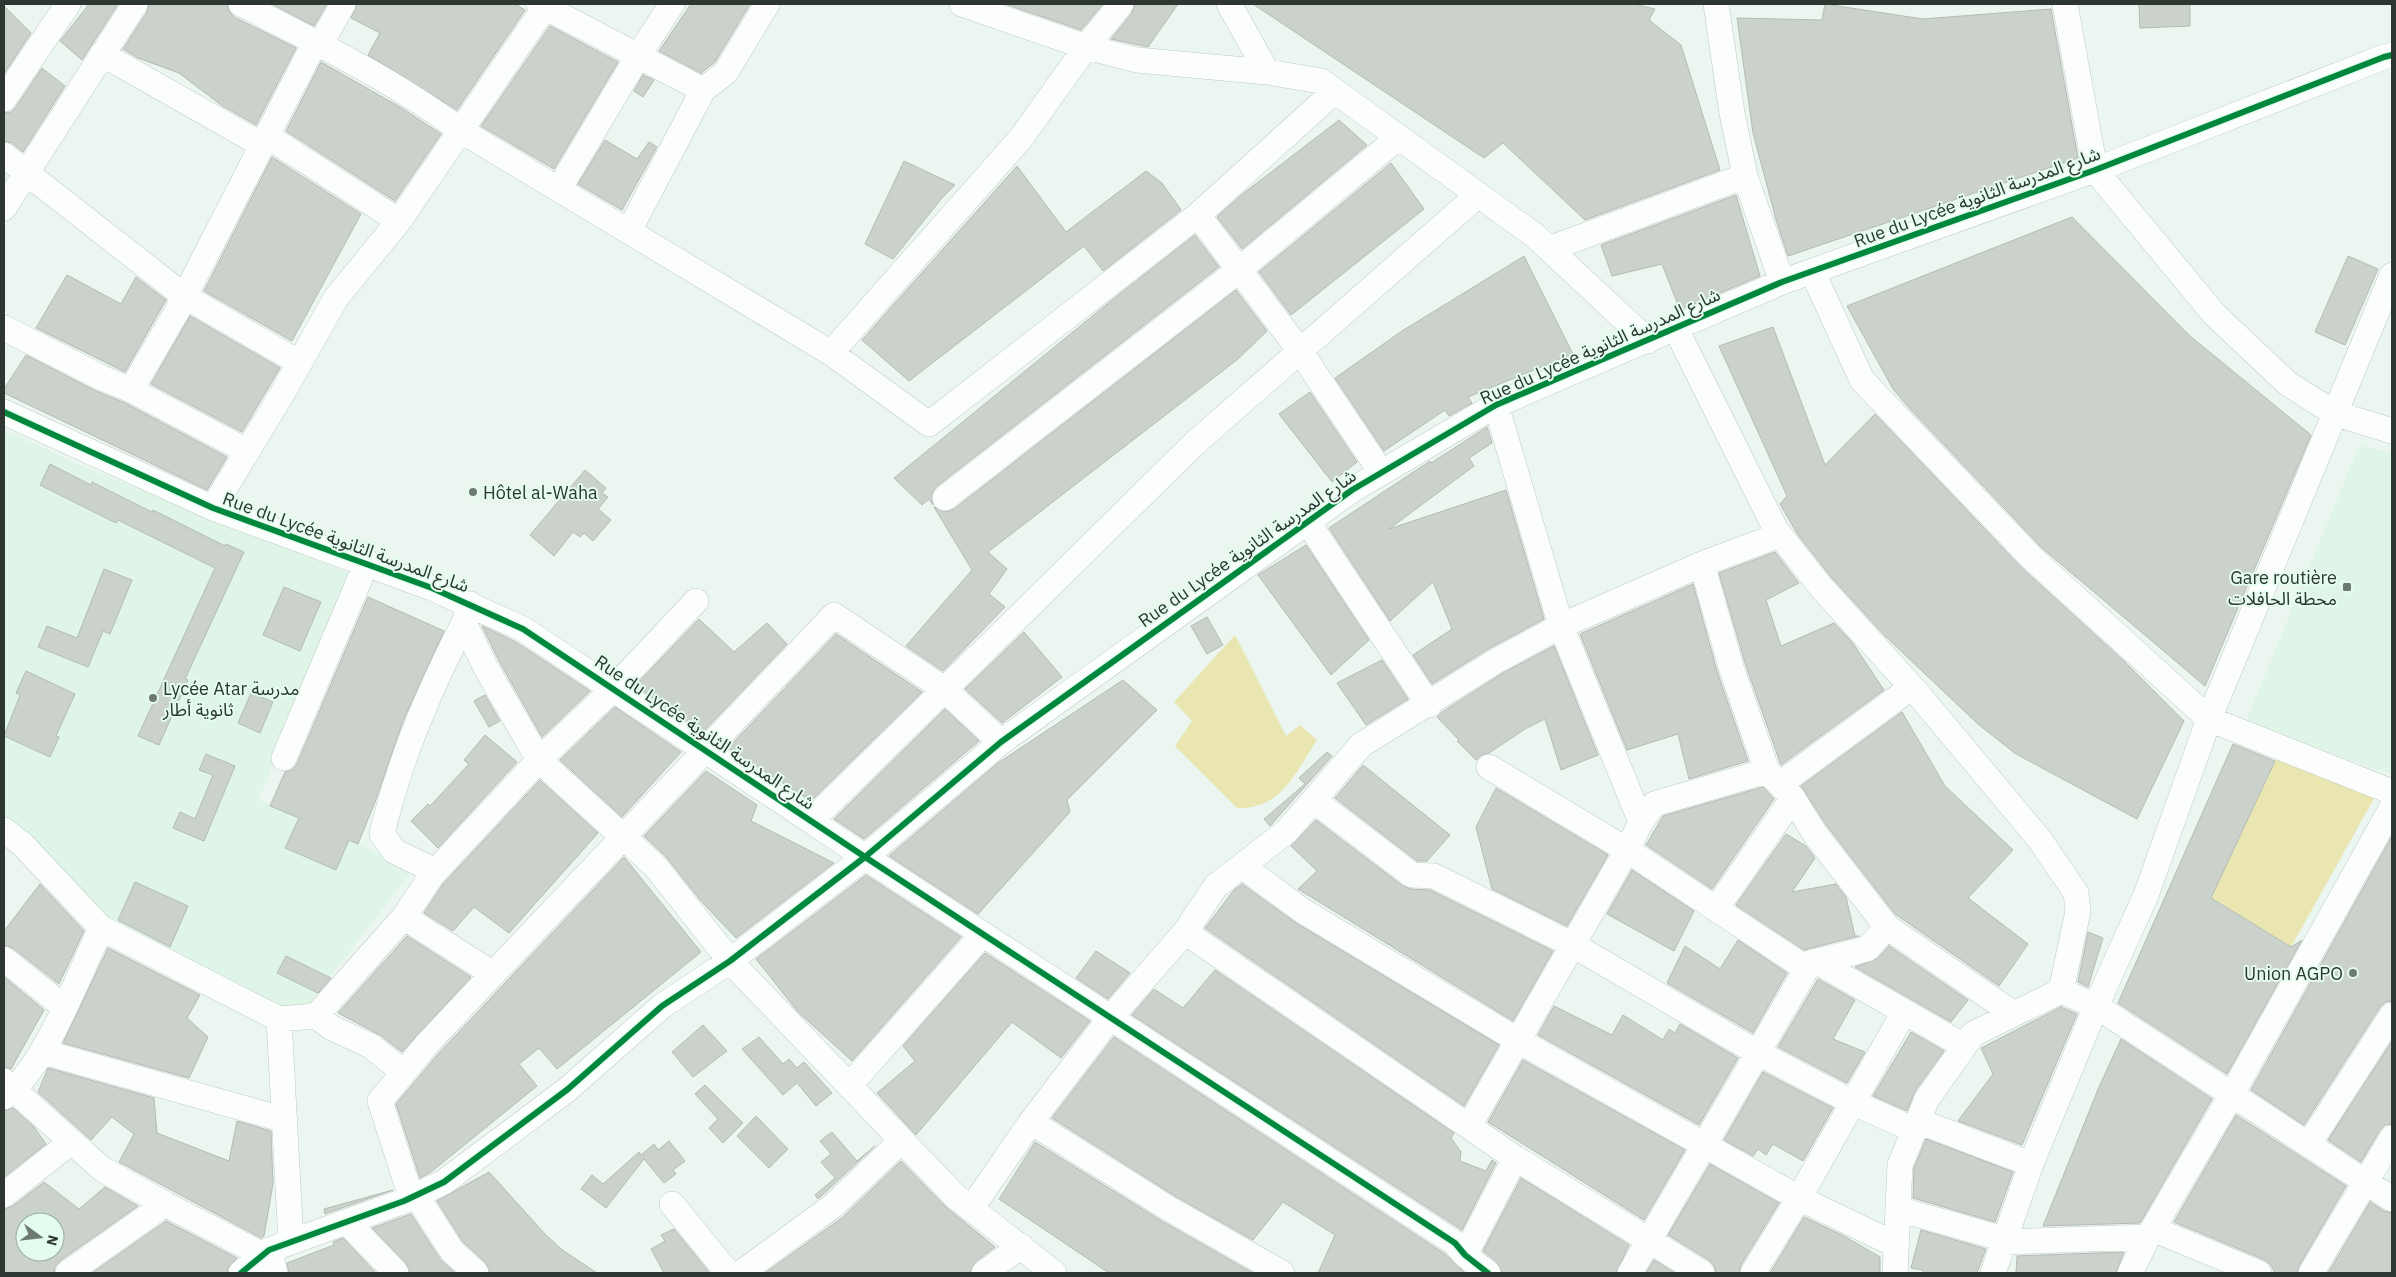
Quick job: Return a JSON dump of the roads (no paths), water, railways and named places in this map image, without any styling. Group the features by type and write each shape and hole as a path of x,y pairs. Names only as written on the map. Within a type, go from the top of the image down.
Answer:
{"street":[{"path":"4,99 68,4"},
{"path":"4,208 135,4"},
{"path":"241,4 320,45 435,111 460,130 831,353 929,424 1198,215 1335,91"},
{"path":"131,390 184,296 310,52 320,45 342,4"},
{"path":"559,189 638,56 672,4"},
{"path":"629,232 703,90 726,72 767,4"},
{"path":"962,4 1086,46 1138,60 1267,72 1320,81 1534,235 1648,341"},
{"path":"831,353 1021,138 1086,46 1121,4"},
{"path":"1228,4 1267,72"},
{"path":"1716,4 1732,112 1745,176 1782,282"},
{"path":"2065,4 2095,170 2214,314 2288,383 2334,413 2392,431"},
{"path":"213,508 300,363 336,298 399,221 544,5 703,90"},
{"name":"Rue du Lycée شارع المدرسة الثانوية","path":"241,1273 274,1255 347,1222 444,1182 568,1089 662,1006 730,962 865,857 1001,742 1307,521 1381,472 1496,405 1782,282 2095,170 2390,53"},
{"path":"102,54 264,140 399,221"},
{"path":"945,498 1239,270 1399,137"},
{"path":"4,155 184,296 300,363"},
{"path":"1549,249 1745,176"},
{"path":"811,821 1195,443 1478,195"},
{"path":"1198,215 1300,351 1381,472"},
{"path":"1813,272 1862,380 2032,558 2208,719 2392,792"},
{"path":"1992,1273 2031,1164 2096,1006 2146,895 2208,719 2392,275"},
{"path":"4,328 102,378 131,390 247,451"},
{"path":"1676,329 1780,535 1821,587 1912,687 2040,840 2076,893 2078,911 2061,991"},
{"path":"1496,405 1561,626 1641,822"},
{"name":"Rue du Lycée شارع المدرسة الثانوية","path":"4,412 213,508 367,562 467,614 523,629 865,857"},
{"path":"1307,521 1429,705"},
{"path":"971,1209 1031,1122 1111,1017 1185,932 1216,886 1287,831 1362,745 1429,705 1496,661 1561,626 1702,564 1780,535"},
{"path":"284,758 367,562"},
{"path":"1702,564 1731,667 1780,784 1815,834 1887,927 2014,1014"},
{"path":"316,1016 404,917 432,874 539,760 613,689 696,601"},
{"path":"467,614 486,668 539,760 656,867 730,962 956,1197 1054,1273"},
{"path":"432,874 429,868 394,851 382,834 391,796 417,727 441,667 467,614"},
{"path":"476,1273 452,1250 413,1196 380,1101 426,1044 622,835 834,614 944,689 1001,742"},
{"path":"1716,909 1780,784 1912,687"},
{"path":"1489,767 1627,850 1716,909 1812,965 1904,1012 1964,1046"},
{"path":"1469,1126 1519,1041 1641,822 1654,804 1780,784"},
{"path":"1315,800 1412,875 1434,876 1573,944 1758,1052 1852,1102 2031,1164"},
{"path":"2130,1273 2150,1233 2232,1094 2392,807"},
{"path":"4,830 22,844 101,928 279,1019 316,1016 332,1028 371,1046 403,1072"},
{"path":"865,857 1455,1243 1465,1256 1488,1273"},
{"path":"1242,866 1303,911 1519,1041 1799,1198 1896,1244"},
{"path":"404,917 493,974"},
{"path":"1630,1273 1758,1052 1812,965 1867,949 1887,927"},
{"path":"101,928 43,1052 7,1089 102,1169 165,1204 274,1255 285,1120 279,1019"},
{"path":"1185,932 1515,1158 1702,1273"},
{"path":"849,1086 983,934"},
{"path":"4,959 64,1007"},
{"path":"1895,1273 1900,1165 1927,1099 1972,1034 2061,991 2096,1006 2392,1199"},
{"path":"1753,1273 1799,1198 1904,1012"},
{"path":"2309,1144 2392,1015"},
{"path":"43,1052 285,1120"},
{"path":"1031,1122 1168,1208 1282,1273"},
{"path":"2311,1273 2392,1138"},
{"path":"741,1273 834,1205 902,1141"},
{"path":"4,1195 71,1142"},
{"path":"1465,1256 1515,1158"},
{"path":"68,1273 165,1204"},
{"path":"672,1204 728,1273"},
{"path":"1898,1209 2004,1241 2150,1233 2259,1273"},
{"path":"347,1222 396,1273"},
{"path":"984,1273 1021,1246"}],"place":[{"name":"Hôtel al-Waha","path":"473,492"},
{"name":"Gare routière محطة الحافلات","path":"2347,587"},
{"name":"Lycée Atar مدرسة ثانوية أطار","path":"153,698"},
{"name":"Union AGPO","path":"2353,973"}]}
